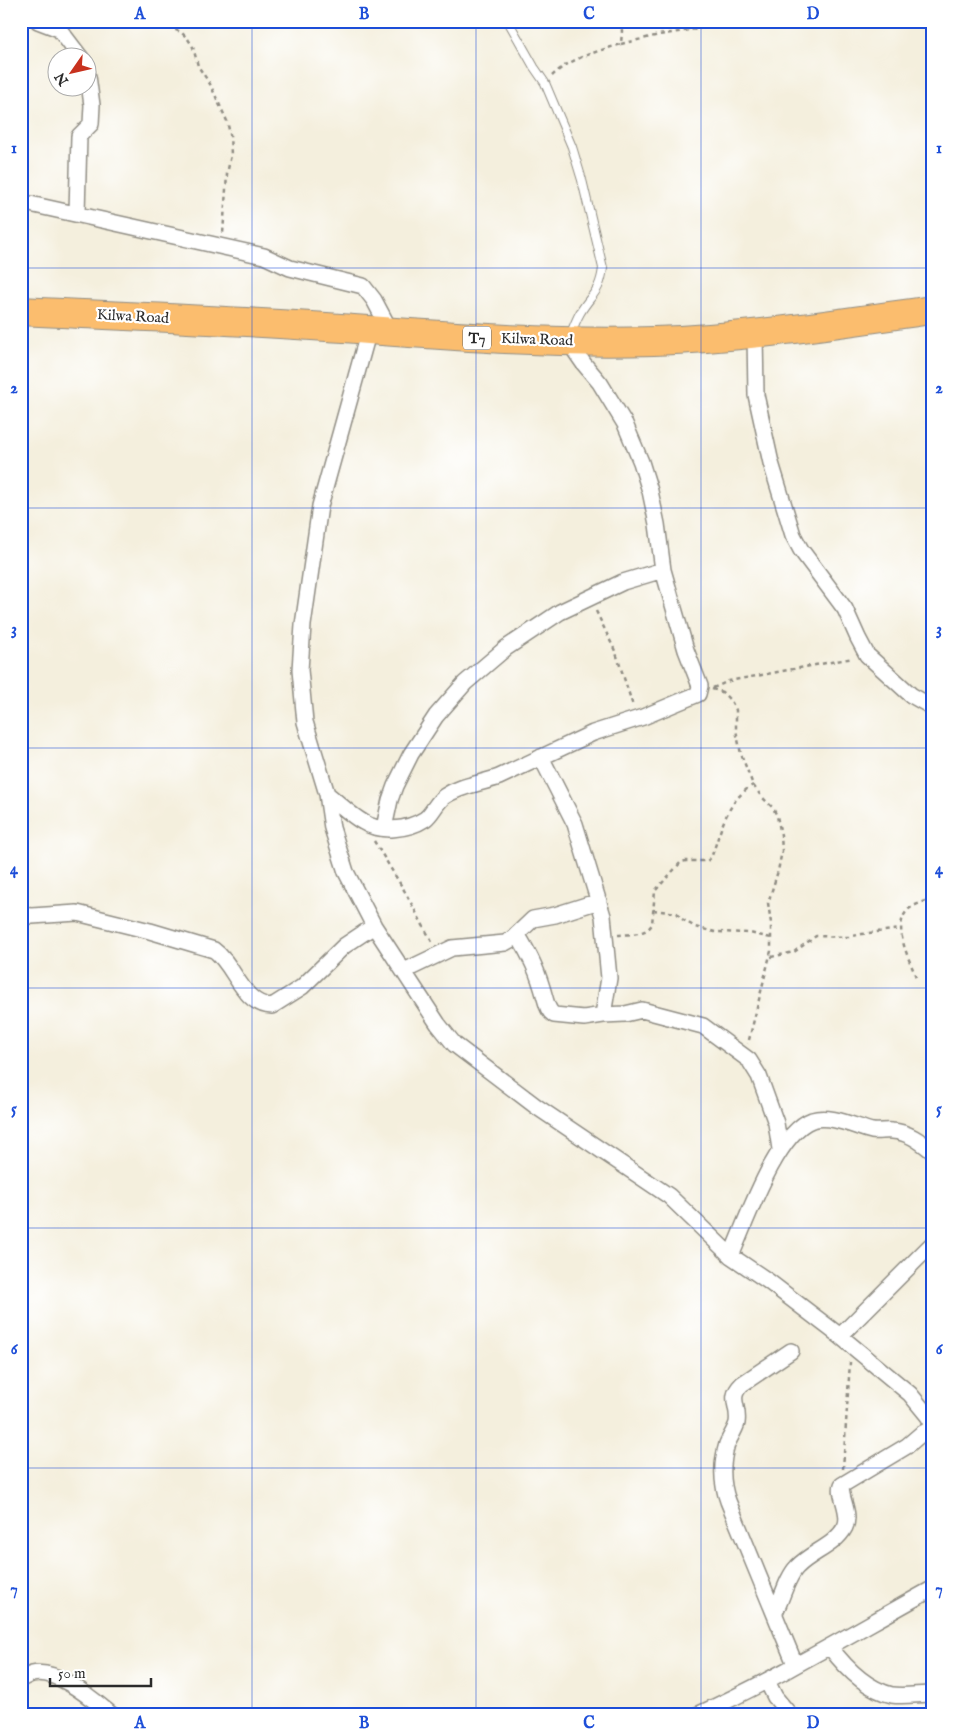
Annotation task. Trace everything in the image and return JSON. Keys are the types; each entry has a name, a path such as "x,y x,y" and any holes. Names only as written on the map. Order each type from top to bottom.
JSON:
{"highway":[{"name":"Kilwa Road","path":"21,311 472,338 654,341 755,334 932,310"}],"street":[{"path":"38,21 59,29 73,48"},
{"path":"77,213 79,136 91,124 91,98"},
{"path":"21,202 264,256 290,268 364,286 374,300 380,331 320,506 302,625 300,670 305,722 327,794 332,828 346,872 374,926 438,1024 454,1044 537,1107 669,1196 732,1256 768,1280 910,1394 932,1423"},
{"path":"755,334 756,394 772,463 793,535 801,550 845,609 867,655 911,695 932,708"},
{"path":"327,794 363,823 392,830 414,825 429,816 443,797 451,792 469,785 498,778 593,733 637,719 705,692 700,686 686,650 663,570 657,524 641,462 625,424 605,392 568,341"},
{"path":"384,828 395,786 412,754 436,716 465,683 514,643 560,612 623,582 663,570"},
{"path":"541,757 575,824 603,916 609,978 603,1015"},
{"path":"404,971 452,948 504,943 533,919 555,915 599,901"},
{"path":"21,915 77,913 150,931 214,950 222,956 244,990 257,1001 267,1006 276,1004 302,987 344,946 374,926"},
{"path":"517,934 540,977 550,1013 584,1018 625,1014 642,1010 670,1016 703,1026 745,1057 759,1076 776,1123 780,1148"},
{"path":"732,1256 754,1202 780,1148 800,1128 813,1120 825,1119 875,1131 892,1131 908,1134 932,1151"},
{"path":"845,1341 932,1244"},
{"path":"791,1351 736,1390 734,1394 737,1408 737,1424 727,1445 722,1485 795,1664"},
{"path":"775,1612 796,1567 829,1543 844,1527 847,1514 840,1490 842,1485 907,1446 921,1434 932,1428"},
{"path":"697,1715 767,1681 932,1589"},
{"path":"830,1647 857,1677 876,1689 893,1695 932,1694"},
{"path":"21,1679 33,1673 55,1676 80,1689 112,1715"},
{"path":"767,1681 775,1697 790,1715"}],"lane":[{"path":"508,21 545,83 572,148 580,172 603,268 601,282 580,313 568,341"}],"path":[{"path":"153,21 181,32 188,39 193,47 198,66 210,84 227,122 230,134 231,155 227,174 222,246"},
{"path":"620,44 621,21"},
{"path":"688,21 688,30"},
{"path":"545,83 561,67 583,56 620,44 698,29 722,21"},
{"path":"590,598 616,653 637,719"},
{"path":"705,692 729,680 867,655"},
{"path":"705,692 722,692 731,700 736,710 736,730 741,754 753,784 761,796 773,808 777,816 781,835 782,851 768,903 771,923 770,957 745,1057"},
{"path":"606,937 644,932 650,928 655,891 681,862 707,861 711,858 727,814 744,790 753,784"},
{"path":"363,823 404,890 439,955"},
{"path":"916,977 900,929 901,919 912,907 932,899"},
{"path":"652,910 677,913 682,919 695,927 715,932 750,933 771,938"},
{"path":"770,957 794,952 816,936 849,937 900,929"},
{"path":"842,1485 845,1341"}]}
